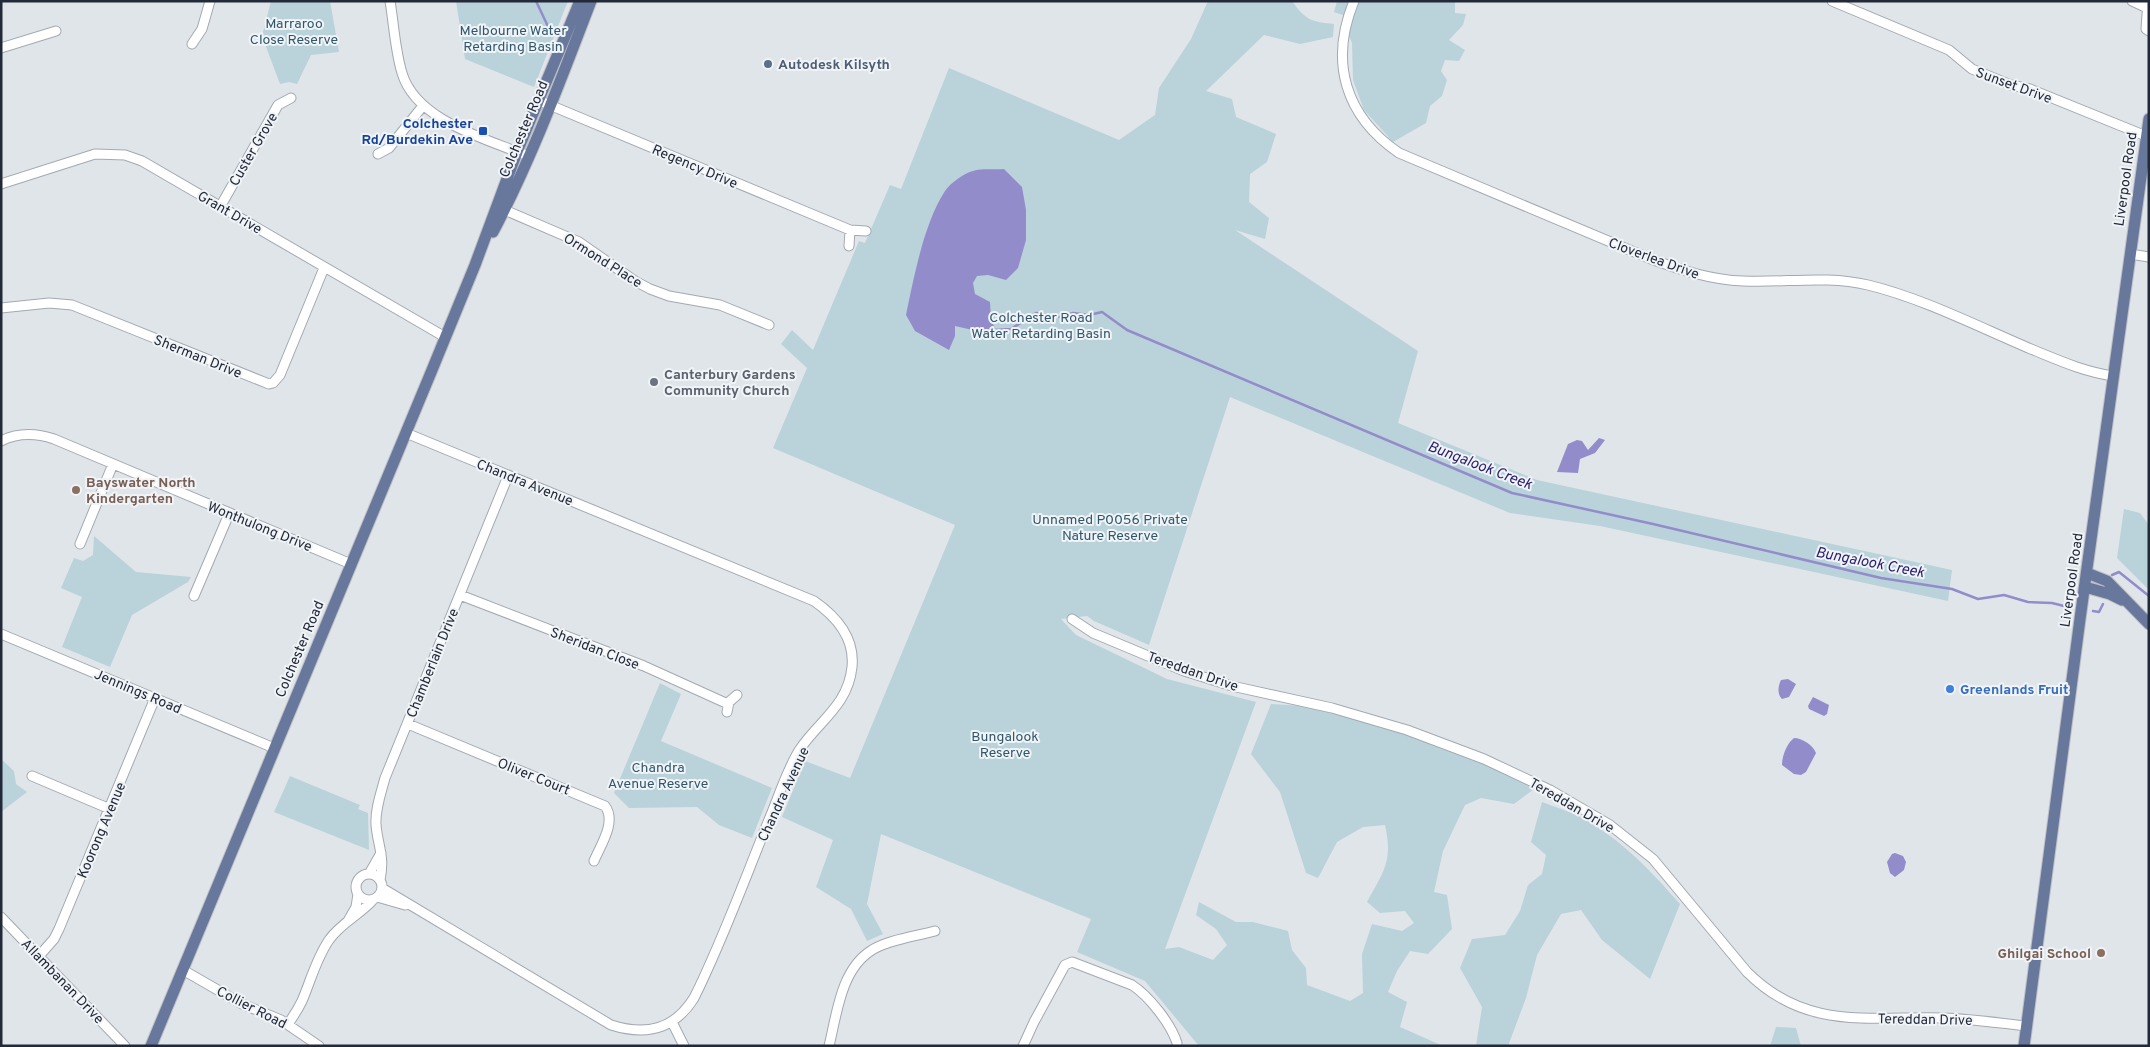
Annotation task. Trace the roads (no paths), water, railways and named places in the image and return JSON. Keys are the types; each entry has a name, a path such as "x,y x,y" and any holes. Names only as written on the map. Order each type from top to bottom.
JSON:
{"main road":[{"name":"Colchester Road","path":"545,104 580,1"},
{"name":"Colchester Road","path":"151,1046 475,265 591,1"},
{"name":"Liverpool Road","path":"2024,1046 2149,119"},
{"path":"2087,573 2108,581 2149,624"},
{"path":"2085,587 2110,594 2132,607"}],"street":[{"path":"192,44 202,29 210,1"},
{"path":"390,1 402,74 422,107 443,120 523,154"},
{"name":"Cloverlea Drive","path":"1354,1 1346,25 1342,54 1342,69 1349,96 1356,110 1376,135 1399,153 1687,272 1729,280 1827,279 1848,280 1869,285 1908,298 2069,365 2114,376"},
{"name":"Sunset Drive","path":"1832,1 1949,50 1972,70 2011,85 2030,89 2146,136"},
{"path":"2132,1 2147,4 2145,24 2149,32"},
{"path":"1,48 56,31"},
{"name":"Custer Grove","path":"220,207 278,105 291,98"},
{"name":"Regency Drive","path":"545,104 850,230 866,231"},
{"path":"378,154 389,148 422,107"},
{"name":"Grant Drive","path":"1,184 95,154 125,155 142,161 445,337"},
{"name":"Ormond Place","path":"500,208 579,242 635,282 650,289 669,296 720,305 769,326"},
{"path":"849,246 850,230"},
{"path":"2130,254 2149,257"},
{"name":"Sherman Drive","path":"1,308 49,303 72,306 257,380 273,383 280,375 324,268"},
{"name":"Chandra Avenue","path":"381,884 415,907 611,1026 638,1031 656,1028 672,1022 688,1009 699,988 799,750 837,707 844,695 851,669 852,656 843,630 832,614 814,601 406,433"},
{"name":"Wonthulong Drive","path":"1,441 17,435 42,435 351,564"},
{"path":"80,544 113,464"},
{"name":"Chamberlain Drive","path":"381,884 383,865 376,824 378,804 385,778 508,476"},
{"path":"194,596 230,514"},
{"name":"Sheridan Close","path":"460,596 644,666 728,708 737,695"},
{"name":"Tereddan Drive","path":"1072,619 1093,633 1184,671 1232,686 1332,708 1407,730 1484,759 1550,790 1610,825 1653,859 1747,972 1760,985 1790,1004 1837,1017 1944,1018 2027,1026"},
{"name":"Jennings Road","path":"1,634 274,748"},
{"name":"Koorong Avenue","path":"38,956 54,939 59,929 155,698"},
{"name":"Oliver Court","path":"408,724 602,804 607,810 610,821 594,861"},
{"path":"32,776 110,808"},
{"path":"346,923 356,907 358,881 368,874 381,853"},
{"path":"288,1024 302,1002 320,954 331,938 375,899 381,884 368,874"},
{"path":"358,894 364,899 375,899"},
{"name":"Chandra Avenue","path":"375,899 415,907"},
{"name":"Allambanan Drive","path":"1,917 125,1046"},
{"path":"829,1046 837,1010 854,966 872,949 935,931"},
{"path":"1023,1046 1065,965 1072,962 1140,990 1168,1023 1177,1043"},
{"name":"Collier Road","path":"183,970 242,1004 288,1024 320,1046"},
{"path":"672,1022 684,1046"}],"waterway":[{"name":"Bungalook Creek","path":"536,1 552,35"},
{"name":"Bungalook Creek","path":"996,330 1011,329 1036,313 1060,317 1073,313 1089,315 1102,312 1127,330 1512,493 1881,578 1952,589 1978,599 2004,595 2028,602 2052,603 2068,607"},
{"name":"Bungalook Creek","path":"2112,575 2119,572 2149,596"},
{"name":"Bungalook Creek","path":"2093,611 2099,612 2103,604"}],"place":[{"name":"Autodesk Kilsyth","path":"768,64"},
{"name":"Colchester Rd/Burdekin Ave","path":"483,131"},
{"name":"Canterbury Gardens Community Church","path":"654,382"},
{"name":"Bayswater North Kindergarten","path":"76,490"},
{"name":"Greenlands Fruit","path":"1950,689"},
{"name":"Ghilgai School","path":"2101,953"}],"park label":[{"name":"Marraroo Close Reserve","path":"294,32"},
{"name":"Melbourne Water Retarding Basin","path":"513,38"},
{"name":"Colchester Road Water Retarding Basin","path":"1041,326"},
{"name":"Unnamed P0056 Private Nature Reserve","path":"1110,528"},
{"name":"Bungalook Reserve","path":"1005,744"},
{"name":"Chandra Avenue Reserve","path":"658,776"}]}
